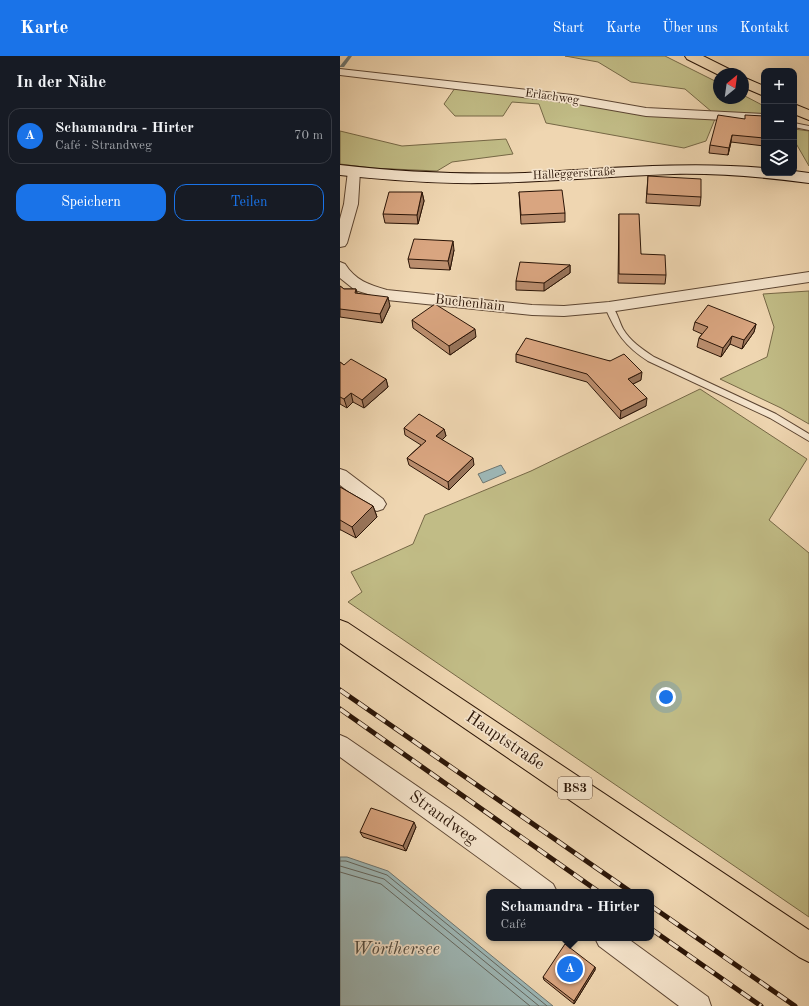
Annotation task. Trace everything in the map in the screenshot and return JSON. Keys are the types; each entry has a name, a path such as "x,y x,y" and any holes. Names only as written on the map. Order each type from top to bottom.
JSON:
{"main road":[{"path":"692,56 716,68"},
{"path":"749,85 761,91"},
{"path":"797,110 809,116"},
{"name":"Halleggerstraße","path":"347,171 406,176 507,178 654,170 700,170 809,178"},
{"name":"Hauptstraße","path":"340,630 809,947"}],"street":[{"name":"Erlachweg","path":"340,72 368,74 572,99 646,112 761,118"},
{"path":"340,243 351,204 347,171"},
{"name":"Buchenhain","path":"340,267 346,277 355,284 367,290 387,295 532,310 564,311 609,308 809,277"},
{"path":"340,476 378,504"},
{"name":"Strandweg","path":"340,745 454,824 541,889"},
{"path":"612,941 699,1006"}],"lane":[{"path":"797,126 809,128"},
{"path":"609,308 617,328 627,342 637,350 651,359 773,416 809,438"}],"shaded area":[{"path":"565,56 665,56 713,80 713,104 749,104 749,98 761,104 761,114 712,112 685,89 631,82 598,62"},
{"path":"455,88 715,119 706,141 684,148 546,123 539,104 512,102 503,116 455,116 444,104"},
{"path":"797,129 809,131 809,166 797,145"},
{"path":"340,131 402,146 506,139 513,154 452,162 437,171 371,168 340,164"},
{"path":"809,291 809,424 781,408 720,379 767,357 774,327 763,294"},
{"path":"700,389 807,459 769,520 809,553 809,917 348,602 362,592 351,572 413,544 425,515 531,471"}],"water":[{"path":"501,465 506,473 483,483 478,474"},
{"name":"Wörthersee","path":"340,857 347,857 388,871 553,1006 340,1006"}],"building":[{"path":"718,115 745,119 745,115 761,116 761,138 732,135 729,148 710,145"},
{"path":"648,176 701,179 701,197 647,194"},
{"path":"562,190 565,213 521,215 519,192"},
{"path":"389,192 422,192 417,215 383,214"},
{"path":"619,214 639,214 641,254 665,255 666,275 619,274"},
{"path":"414,239 453,241 448,261 408,259"},
{"path":"520,262 570,265 544,283 516,281"},
{"path":"340,286 344,289 356,289 355,293 388,297 380,314 340,309"},
{"path":"435,304 475,329 449,346 412,320"},
{"path":"708,305 756,324 744,340 732,336 723,348 699,338 708,327 695,322"},
{"path":"526,338 610,361 624,354 642,372 628,379 647,398 621,411 587,374 516,354"},
{"path":"351,359 386,379 362,400 351,393 344,399 340,397 340,362 344,365"},
{"path":"419,414 444,429 436,436 473,458 448,482 407,458 426,441 404,428"},
{"path":"340,487 373,506 352,527 340,520"},
{"path":"371,808 414,822 403,846 360,832"},
{"path":"565,944 595,967 574,1001 543,977"}],"waterway":[{"path":"342,66 350,56"}],"railway":[{"path":"340,690 627,889"},
{"path":"340,709 595,889"},
{"path":"654,908 795,1006"},
{"path":"654,931 761,1006"}],"place":[{"name":"Schamandra - Hirter","path":"570,969"}]}
